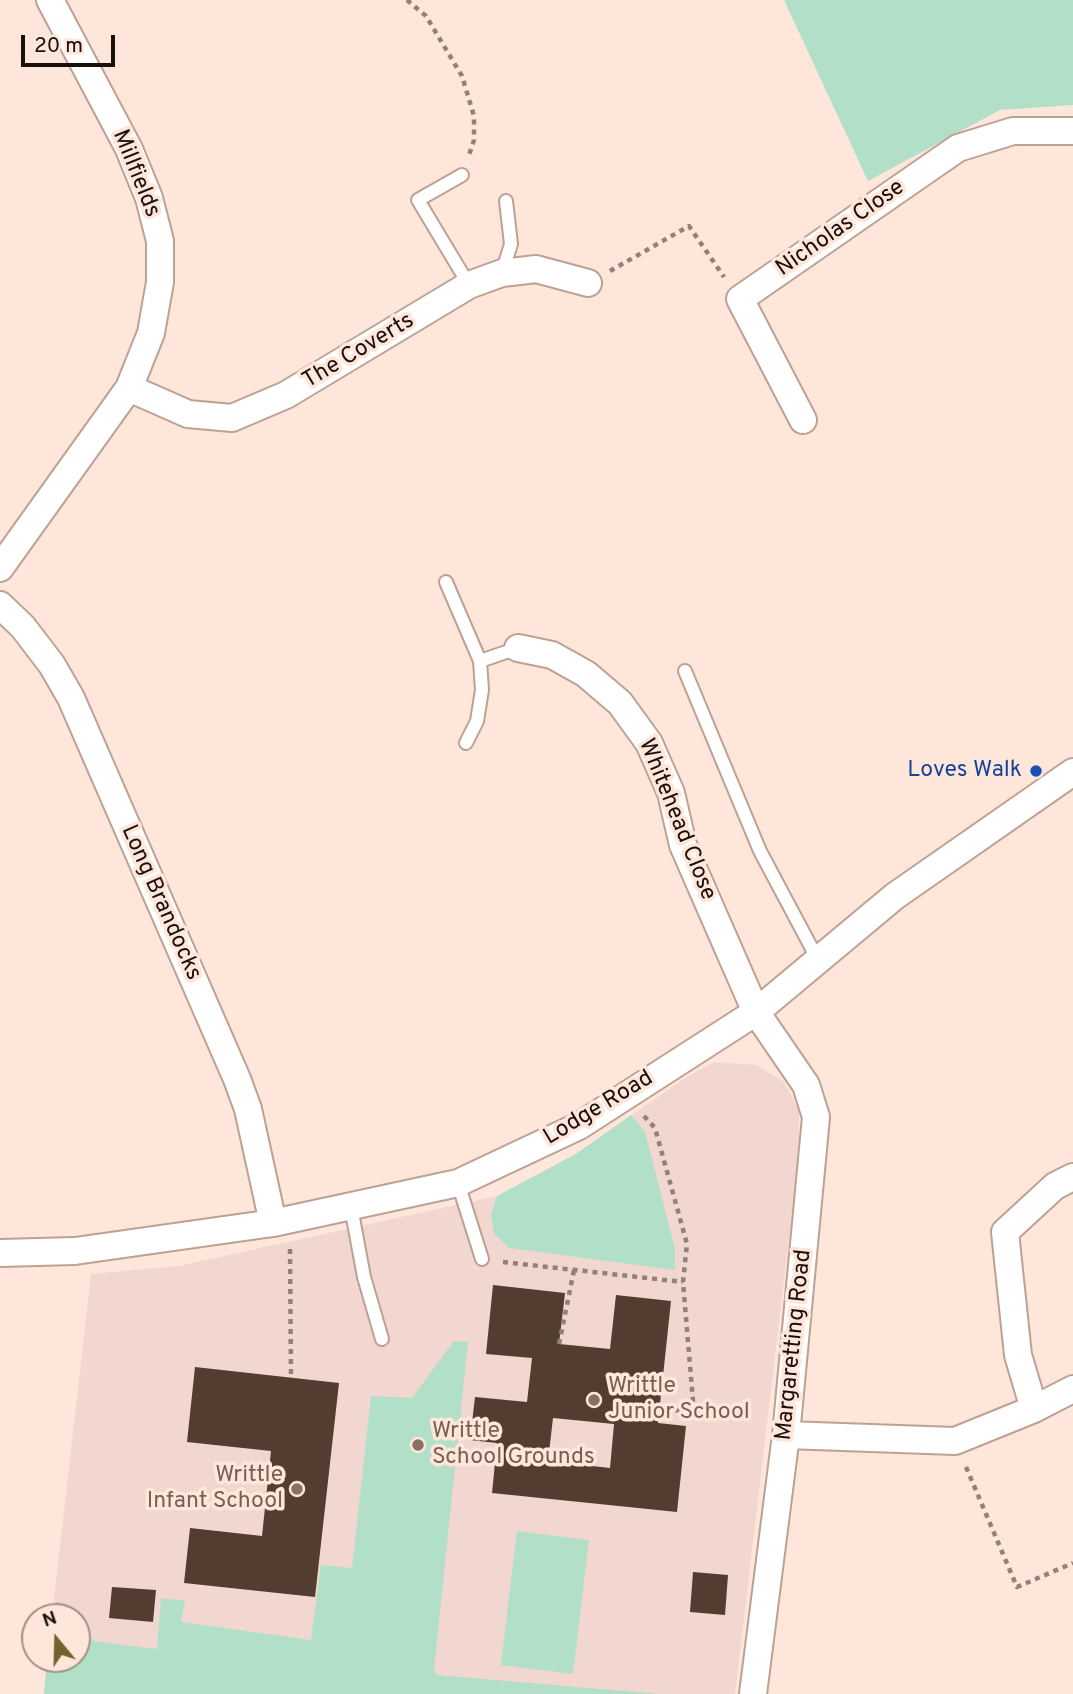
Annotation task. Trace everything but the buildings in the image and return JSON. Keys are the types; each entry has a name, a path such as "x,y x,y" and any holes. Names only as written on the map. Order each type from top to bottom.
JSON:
{"street":[{"name":"Millfields","path":"0,568 129,388 151,332 160,282 160,241 149,198 128,149 50,0"},
{"name":"Nicholas Close","path":"740,299 958,148 1013,131 1073,131"},
{"name":"The Coverts","path":"129,388 188,414 232,418 286,395 469,285 502,272 536,269 588,283"},
{"path":"740,299 803,420"},
{"name":"Long Brandocks","path":"0,606 30,637 71,698 241,1089 280,1222"},
{"name":"Whitehead Close","path":"518,648 552,655 586,674 620,704 649,743 670,793 683,845 756,1012"},
{"name":"Lodge Road","path":"0,1253 75,1251 280,1222 458,1183 579,1126 756,1012 895,896 1073,772"},
{"name":"Margaretting Road","path":"753,1694 786,1435 816,1117 806,1084 756,1012"},
{"path":"1034,1409 1018,1355 1005,1232 1055,1186 1073,1177"},
{"path":"786,1435 955,1441 1034,1409 1073,1389"}],"lane":[{"path":"462,175 418,200 469,285"},
{"path":"502,272 511,244 506,201"},
{"path":"446,582 480,660 482,690 477,721 466,743"},
{"path":"480,660 518,648"},
{"path":"685,671 761,850 818,960"},
{"path":"458,1183 482,1259"},
{"path":"352,1207 363,1277 382,1339"}],"path":[{"path":"407,0 426,16 463,76 474,116 474,140 462,175"},
{"path":"588,283 689,226 740,299"},
{"path":"624,1095 655,1128 687,1244 683,1282 694,1413 660,1408"},
{"path":"280,1222 291,1377"},
{"path":"482,1259 683,1282"},
{"path":"559,1344 574,1270"},
{"path":"955,1441 1017,1587 1073,1563"}],"shaded area":[{"name":"Writtle School Grounds","path":"714,1062 756,1065 784,1082 799,1110 799,1152 735,1694 44,1694 46,1673 91,1673 91,1603 54,1603 91,1274 179,1266 497,1196 576,1154 685,1078"}],"green space":[{"path":"784,0 1073,0 1073,105 1000,110 868,181"},
{"path":"631,1115 645,1132 675,1249 675,1270 509,1248 494,1234 491,1215 497,1196 576,1154"},
{"path":"454,1341 468,1342 434,1669 437,1675 660,1694 44,1694 46,1673 91,1673 91,1641 157,1649 161,1598 185,1601 181,1622 311,1640 321,1565 352,1568 371,1396 412,1398"},
{"path":"517,1531 589,1540 573,1674 501,1665"}],"place":[{"name":"Loves Walk","path":"1036,771"},
{"name":"Writtle Junior School","path":"594,1400"},
{"name":"Writtle School Grounds","path":"418,1445"},
{"name":"Writtle Infant School","path":"297,1489"}]}
